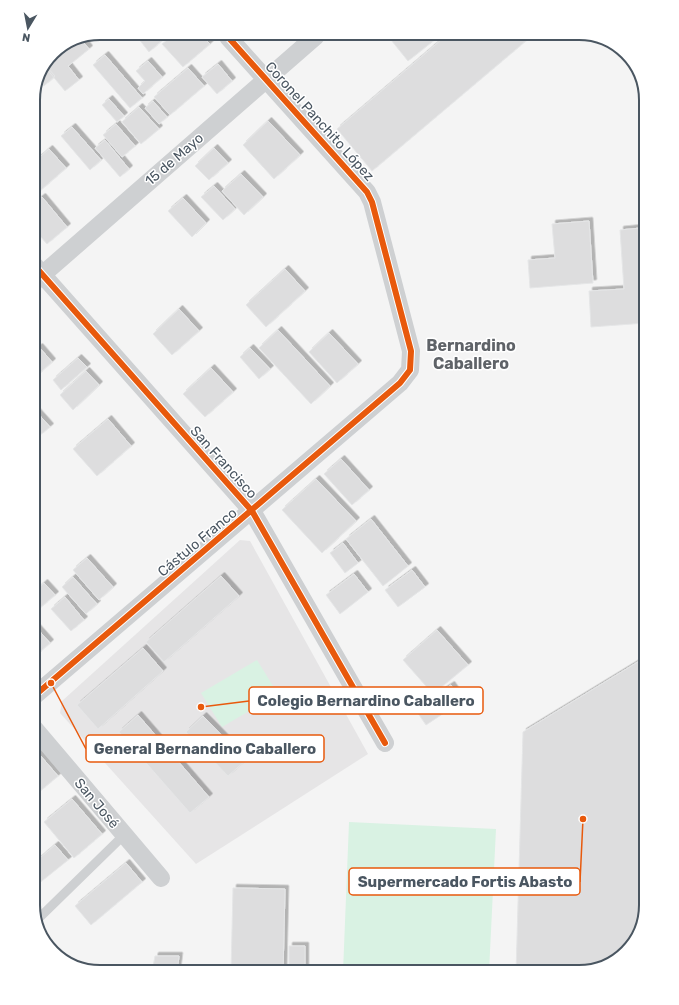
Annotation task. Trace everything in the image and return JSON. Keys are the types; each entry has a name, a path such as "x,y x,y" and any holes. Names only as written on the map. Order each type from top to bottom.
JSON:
{"street":[{"name":"Coronel Panchito López","path":"231,40 265,80 367,192 372,202 411,351 410,370"},
{"name":"15 de Mayo","path":"40,271 311,40"},
{"name":"San Francisco","path":"40,278 252,511 384,743"},
{"name":"Cástulo Franco","path":"40,691 400,383 410,370"},
{"name":"San José","path":"40,735 161,878"}],"lane":[{"path":"41,916 124,835"}],"shaded area":[{"path":"240,540 250,541 368,754 196,864 60,713 62,701"}],"green space":[{"path":"257,660 278,694 222,727 201,693"},
{"path":"349,822 496,829 489,965 343,965"}],"building":[{"path":"140,40 163,40 149,52"},
{"path":"167,40 206,40 210,44 183,67 162,44"},
{"path":"391,40 434,40 408,61"},
{"path":"441,40 527,40 372,171 337,129"},
{"path":"84,42 89,49 68,66 79,80 65,91 48,70 54,60 70,48 81,43"},
{"path":"105,55 142,98 130,108 93,65"},
{"path":"148,61 162,77 143,94 138,88 145,81 136,71"},
{"path":"218,64 232,81 217,94 202,77"},
{"path":"188,68 204,86 170,115 154,97"},
{"path":"49,69 55,76 44,86 42,84"},
{"path":"109,99 124,116 117,122 102,105"},
{"path":"153,101 167,117 159,124 145,108"},
{"path":"139,107 159,129 141,144 122,122"},
{"path":"268,121 300,155 274,179 243,145"},
{"path":"116,124 135,146 122,157 103,135"},
{"path":"72,127 101,160 90,170 61,136"},
{"path":"105,140 129,169 120,177 95,148"},
{"path":"214,148 228,163 209,180 195,166"},
{"path":"49,149 66,168 40,191 40,157"},
{"path":"241,174 263,197 244,215 222,191"},
{"path":"214,186 235,209 223,220 201,197"},
{"path":"42,197 67,227 47,244 40,236 40,199"},
{"path":"183,198 206,223 192,237 168,211"},
{"path":"589,221 593,283 530,288 528,260 555,258 552,224"},
{"path":"639,228 639,324 591,327 589,291 624,289 620,230"},
{"path":"285,269 305,291 266,327 246,305"},
{"path":"179,309 199,331 172,355 153,334"},
{"path":"278,330 330,386 311,404 259,348"},
{"path":"329,333 358,364 337,383 309,352"},
{"path":"40,348 52,362 40,373"},
{"path":"250,348 270,369 259,379 240,357"},
{"path":"78,358 87,367 61,390 53,380"},
{"path":"211,368 233,392 205,417 183,394"},
{"path":"86,371 99,385 73,410 60,395"},
{"path":"40,416 50,427 40,435"},
{"path":"108,419 131,446 97,476 73,449"},
{"path":"341,459 369,490 352,505 324,474"},
{"path":"316,479 356,521 322,553 282,510"},
{"path":"371,519 408,566 383,586 346,539"},
{"path":"343,543 358,563 345,573 330,553"},
{"path":"87,558 113,587 99,600 73,570"},
{"path":"412,570 425,587 398,607 385,590"},
{"path":"354,574 368,592 340,614 326,595"},
{"path":"221,576 239,596 164,662 146,642"},
{"path":"73,577 97,604 86,614 62,587"},
{"path":"44,583 55,595 40,608 40,587"},
{"path":"65,597 84,620 71,631 51,609"},
{"path":"437,630 468,665 433,694 403,660"},
{"path":"40,632 50,643 40,652"},
{"path":"143,648 163,671 98,729 77,705"},
{"path":"639,661 639,905 637,921 627,942 616,953 595,963 579,965 516,965 523,732"},
{"path":"451,685 462,701 426,725 415,709"},
{"path":"138,715 209,797 190,813 119,732"},
{"path":"203,716 246,760 228,776 186,732"},
{"path":"40,755 58,776 40,791"},
{"path":"72,799 102,834 74,858 44,822"},
{"path":"55,845 68,860 40,882 40,858"},
{"path":"126,863 142,882 91,925 75,906"},
{"path":"233,888 285,889 283,965 231,965"},
{"path":"289,946 305,946 305,965 289,965"},
{"path":"155,956 179,956 178,965 153,965"}],"cycle path":[{"path":"40,691 400,383 410,370 411,351 372,202 367,192 231,40"},
{"path":"40,272 252,511 385,743"}],"place":[{"name":"General Bernandino Caballero","path":"51,683"},
{"name":"Colegio Bernardino Caballero","path":"201,707"},
{"name":"Supermercado Fortis Abasto","path":"583,819"}],"district":[{"name":"Bernardino Caballero","path":"471,354"}]}
